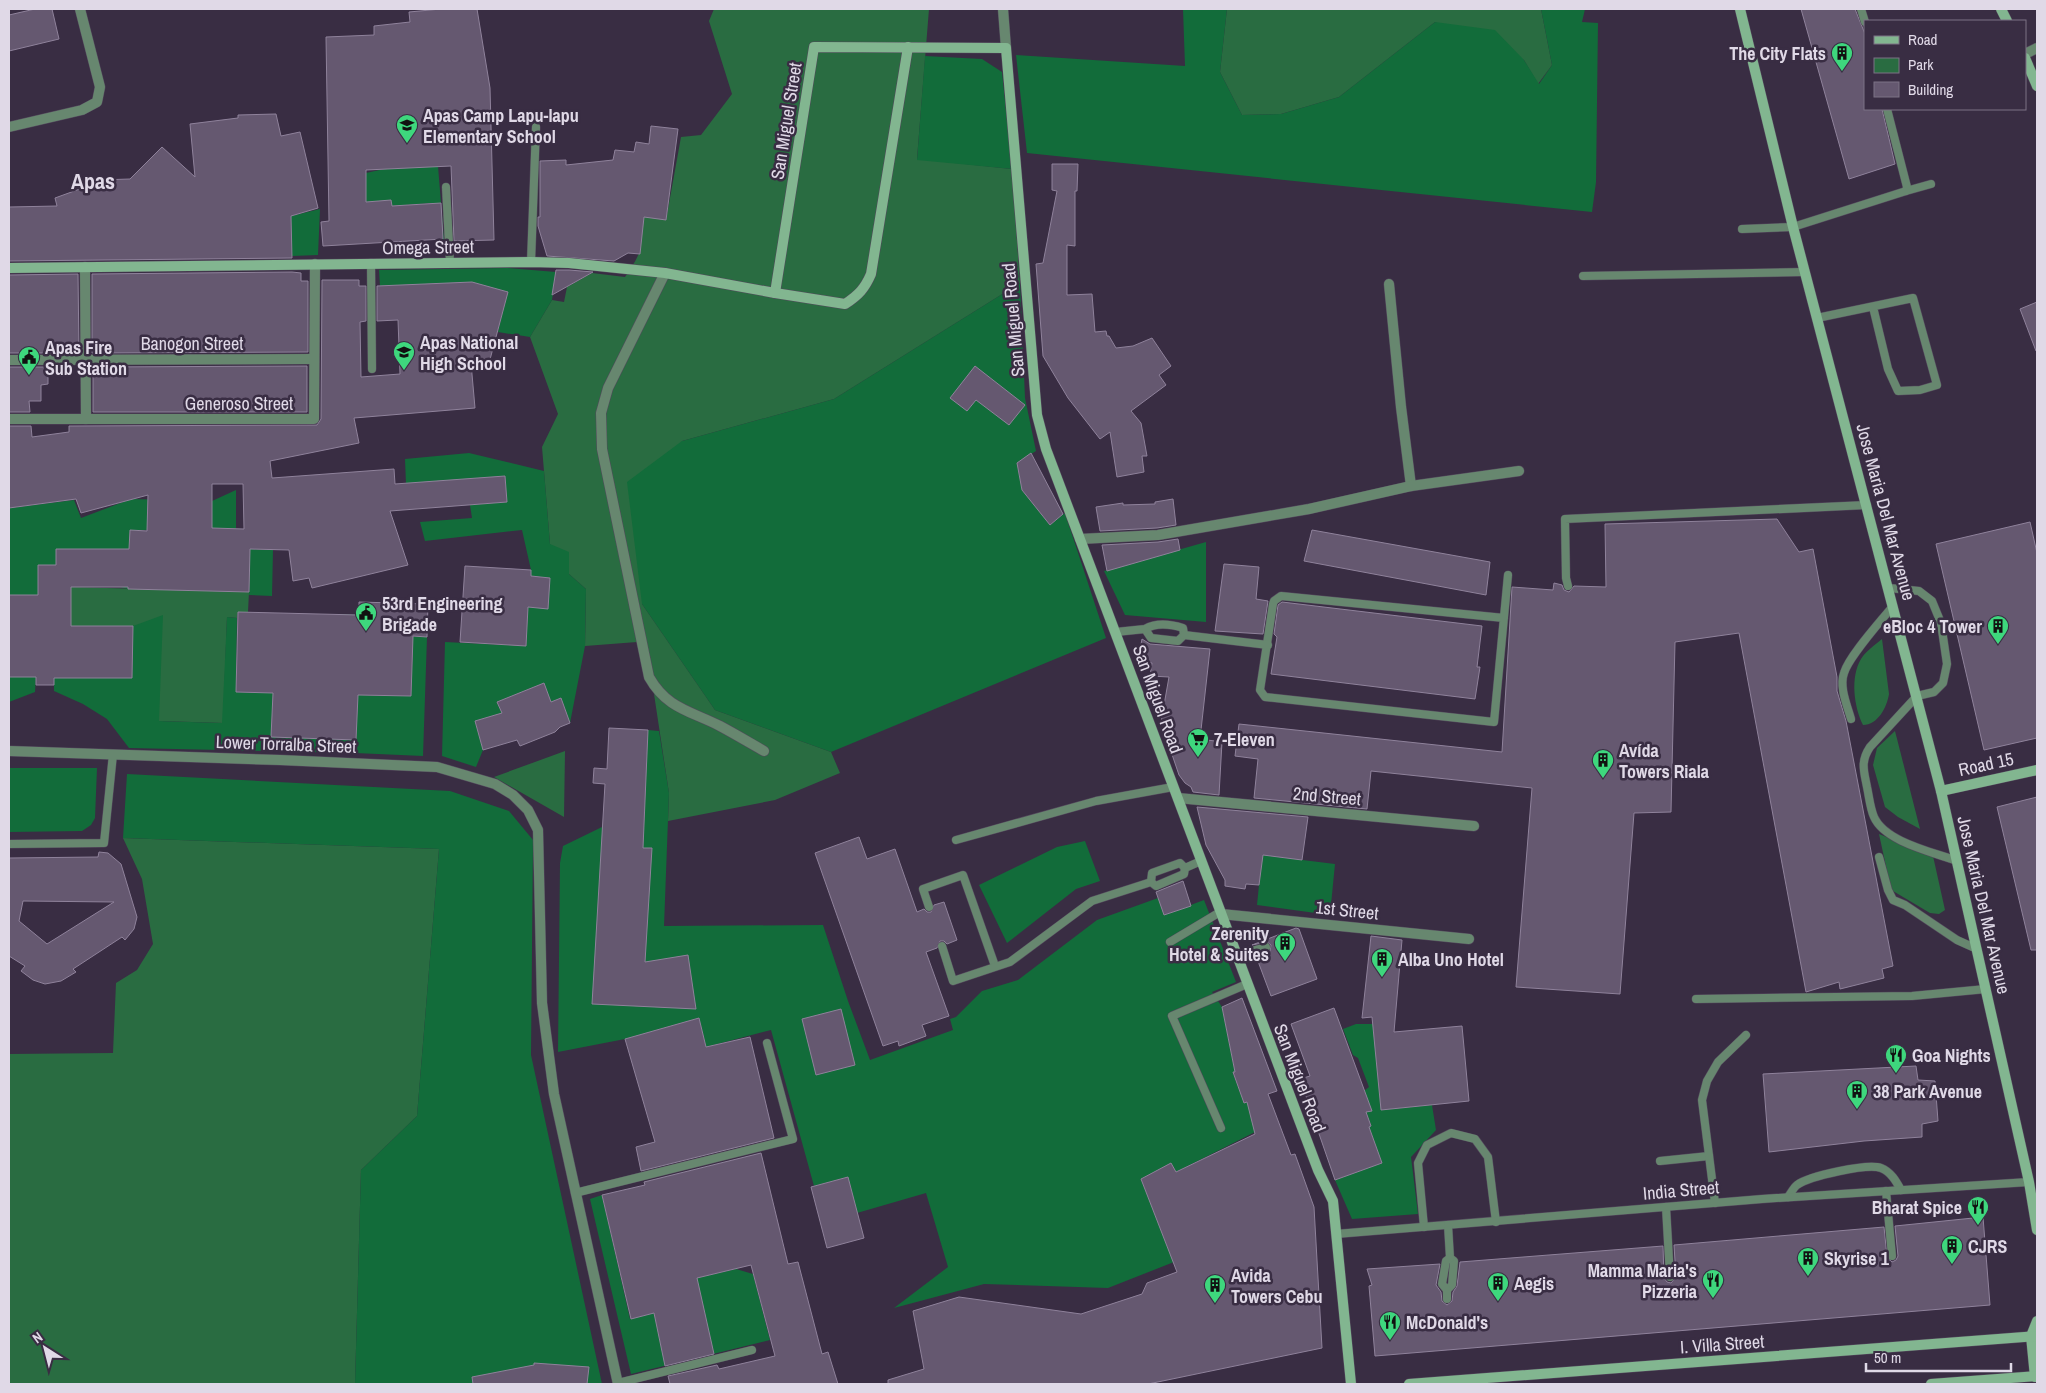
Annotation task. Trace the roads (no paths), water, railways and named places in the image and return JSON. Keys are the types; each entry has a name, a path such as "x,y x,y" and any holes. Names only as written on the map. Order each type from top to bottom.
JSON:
{"street":[{"path":"9,127 82,110 96,102 100,87 80,9"},
{"name":"San Miguel Road","path":"1003,9 1037,415 1046,449 1201,861 1318,1170 1333,1201 1351,1384"},
{"name":"Jose Maria Del Mar Avenue","path":"1740,9 1793,227 1868,505 1941,791 2029,1182 2037,1230"},
{"name":"San Miguel Street","path":"775,293 814,47 1006,48"},
{"name":"Omega Street","path":"9,268 371,263 569,263 665,272 845,304 858,296 871,274 908,47"},
{"path":"2026,60 2037,86"},
{"name":"Generoso Street","path":"9,419 314,419 315,264"},
{"path":"85,267 86,419"},
{"path":"665,272 608,388 601,413 602,449 649,678 657,691 673,704 720,726 764,751"},
{"path":"1389,284 1400,407 1411,486"},
{"name":"Banogon Street","path":"9,360 314,359"},
{"path":"1080,538 1158,535 1309,509 1411,486 1518,471"},
{"name":"Lower Torralba Street","path":"9,751 437,767 495,784 513,795 528,810 538,830 542,1003 554,1094 575,1193"},
{"name":"Road 15","path":"1941,791 2037,770"},
{"name":"2nd Street","path":"1178,798 1474,826"},
{"name":"1st Street","path":"1221,913 1469,939"},
{"path":"575,1193 618,1384"},
{"path":"1931,1384 2036,1379 2034,1336 2037,1320"},
{"name":"I. Villa Street","path":"1409,1384 1519,1381 2034,1336"}],"lane":[{"path":"1887,110 1908,187 1906,191"},
{"path":"531,262 536,126"},
{"path":"1742,230 1793,227 1931,184"},
{"path":"446,187 450,263"},
{"path":"371,263 372,369"},
{"path":"1583,276 1805,272"},
{"path":"1818,318 1913,298 1937,385 1920,390 1898,392 1888,369 1873,307"},
{"path":"1568,586 1566,578 1566,519 1868,505"},
{"path":"1504,618 1281,596 1274,601 1260,690 1265,697 1494,722 1504,618 1508,575"},
{"path":"1889,588 1919,591 1932,601 1941,623 1947,664 1944,683 1934,692 1917,696 1864,756 1863,768 1874,817 1880,827 1892,837 1957,861"},
{"path":"1851,719 1843,687 1844,673 1852,658 1893,606"},
{"path":"1116,632 1145,629 1154,624 1183,628 1184,636"},
{"path":"1145,629 1151,638 1178,641 1184,636 1268,645"},
{"path":"9,844 104,843 113,754"},
{"path":"956,840 1096,801 1174,787"},
{"path":"1878,857 1888,890 1894,900 1905,905 1957,940 1977,949"},
{"path":"1185,868 1201,861"},
{"path":"1151,882 1152,873 1180,863 1185,868"},
{"path":"1151,882 1156,886 1184,874 1185,868"},
{"path":"929,907 923,889 963,875 995,966"},
{"path":"942,946 953,981 1010,962 1092,902 1151,882"},
{"path":"1170,942 1221,913"},
{"path":"1237,955 1266,946"},
{"path":"1222,1128 1172,1016 1248,984"},
{"path":"1696,999 1912,996 1986,989"},
{"path":"1715,1203 1702,1100 1707,1081 1718,1062 1746,1035"},
{"path":"575,1193 792,1139 767,1043"},
{"path":"1424,1227 1418,1163 1426,1145 1451,1133 1475,1139 1488,1157 1496,1222"},
{"path":"1660,1161 1709,1156"},
{"path":"1788,1197 1796,1185 1813,1177 1839,1171 1880,1167 1894,1176 1901,1190"},
{"name":"India Street","path":"1336,1234 1788,1197 2029,1182"},
{"path":"1886,1191 1892,1256"},
{"path":"1666,1207 1670,1277"},
{"path":"1447,1290 1452,1285 1454,1273 1454,1261 1450,1258 1448,1225"},
{"path":"1447,1300 1447,1290 1442,1284 1446,1261 1450,1258"},
{"path":"618,1384 752,1350"}],"place":[{"name":"The City Flats","path":"1842,72"},
{"name":"Apas Camp Lapu-lapu Elementary School","path":"407,144"},
{"name":"Apas National High School","path":"404,371"},
{"name":"Apas Fire Sub Station","path":"29,376"},
{"name":"53rd Engineering Brigade","path":"366,632"},
{"name":"eBloc 4 Tower","path":"1998,645"},
{"name":"7-Eleven","path":"1198,758"},
{"name":"Avída Towers Riala","path":"1603,779"},
{"name":"Zerenity Hotel & Suites","path":"1285,962"},
{"name":"Alba Uno Hotel","path":"1382,978"},
{"name":"Goa Nights","path":"1896,1074"},
{"name":"38 Park Avenue","path":"1857,1110"},
{"name":"Bharat Spice","path":"1978,1226"},
{"name":"CJRS","path":"1952,1265"},
{"name":"Skyrise 1","path":"1808,1277"},
{"name":"Mamma Maria's Pizzeria","path":"1713,1299"},
{"name":"Aegis","path":"1498,1302"},
{"name":"Avida Towers Cebu","path":"1215,1304"},
{"name":"McDonald's","path":"1390,1341"}],"district":[{"name":"Apas","path":"93,181"}]}
